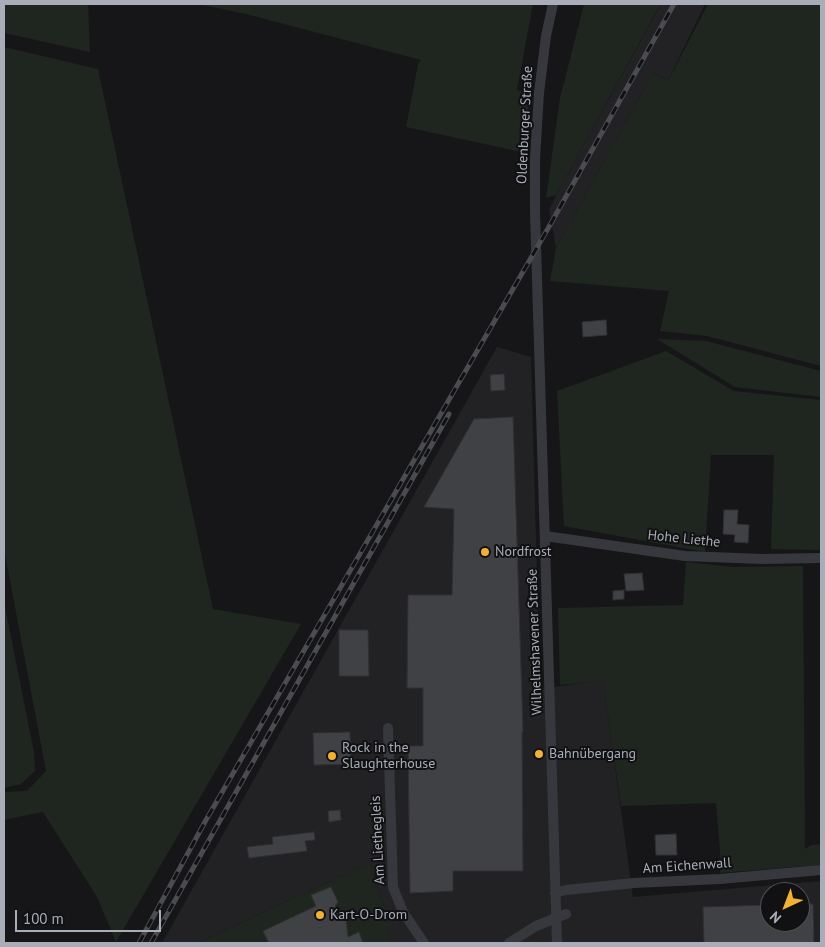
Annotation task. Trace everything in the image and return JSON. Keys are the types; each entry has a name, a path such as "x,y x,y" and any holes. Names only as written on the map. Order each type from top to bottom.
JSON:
{"street":[{"name":"Oldenburger Straße","path":"536,250 536,134 542,62 553,4"},
{"name":"Wilhelmshavener Straße","path":"536,250 557,943"},
{"name":"Hohe Liethe","path":"545,536 684,556 763,559 821,558"},
{"name":"Am Liethegleis","path":"388,728 393,887 403,912 424,943"},
{"name":"Am Eichenwall","path":"555,893 566,890 634,884 821,870"},
{"path":"509,943 536,926 566,914"}],"shaded area":[{"path":"4,4 88,4 90,52 4,33"},
{"path":"198,4 533,4 517,90 529,94 526,153 406,127 418,64 421,60 246,14"},
{"path":"584,4 660,5 556,195 546,198 560,98"},
{"path":"661,4 705,4 668,81 653,73 556,248 549,210"},
{"path":"708,4 821,4 821,366 707,336 660,331 669,291 550,281 556,248 653,73 668,81"},
{"path":"4,47 98,69 213,609 301,624 116,942 97,897 43,812 4,820 4,792 27,791 46,771 4,549"},
{"path":"657,339 706,341 821,371 821,397 735,387"},
{"path":"497,347 531,357 540,689 603,680 633,897 760,886 760,932 810,932 809,882 821,881 821,943 389,943 389,922 369,863 198,943 162,943"},
{"path":"666,351 734,391 821,400 821,550 771,549 774,455 711,455 705,552 564,526 557,391"},
{"path":"686,562 732,567 803,566 805,849 811,845 821,844 821,865 720,873 721,864 716,803 621,806 603,681 560,685 558,608 683,605"},
{"path":"4,601 34,752 35,771 21,784 4,788"},
{"path":"369,863 389,922 389,943 198,943"}],"building":[{"path":"606,320 607,335 583,337 582,322"},
{"path":"504,374 505,390 491,391 490,375"},
{"name":"Nordfrost","path":"513,417 523,732 523,871 453,871 453,891 410,893 408,746 423,746 423,688 407,688 408,595 452,595 454,509 424,507 474,419"},
{"path":"724,510 738,510 737,524 749,525 748,543 734,542 735,535 723,534"},
{"path":"642,573 644,590 626,591 624,574"},
{"path":"624,590 624,599 613,600 613,591"},
{"path":"339,630 368,630 369,676 339,676"},
{"name":"Rock in the Slaughterhouse","path":"350,732 351,764 314,765 313,733"},
{"path":"340,810 341,820 329,822 328,811"},
{"path":"314,832 315,840 305,841 307,851 249,858 247,847 273,844 272,837"},
{"path":"676,834 677,855 656,855 655,835"},
{"name":"Kart-O-Drom","path":"331,887 338,902 335,906 346,920 348,937 359,932 363,943 269,943 263,931 316,906 311,895"},
{"path":"810,904 813,904 814,943 704,943 703,907 760,905 760,932 810,932"}],"railway":[{"path":"139,943 206,820 550,225 674,4"},
{"path":"151,943 449,414"}],"place":[{"name":"Nordfrost","path":"485,552"},
{"name":"Bahnübergang","path":"539,754"},
{"name":"Rock in the Slaughterhouse","path":"332,756"},
{"name":"Kart-O-Drom","path":"320,915"}]}
